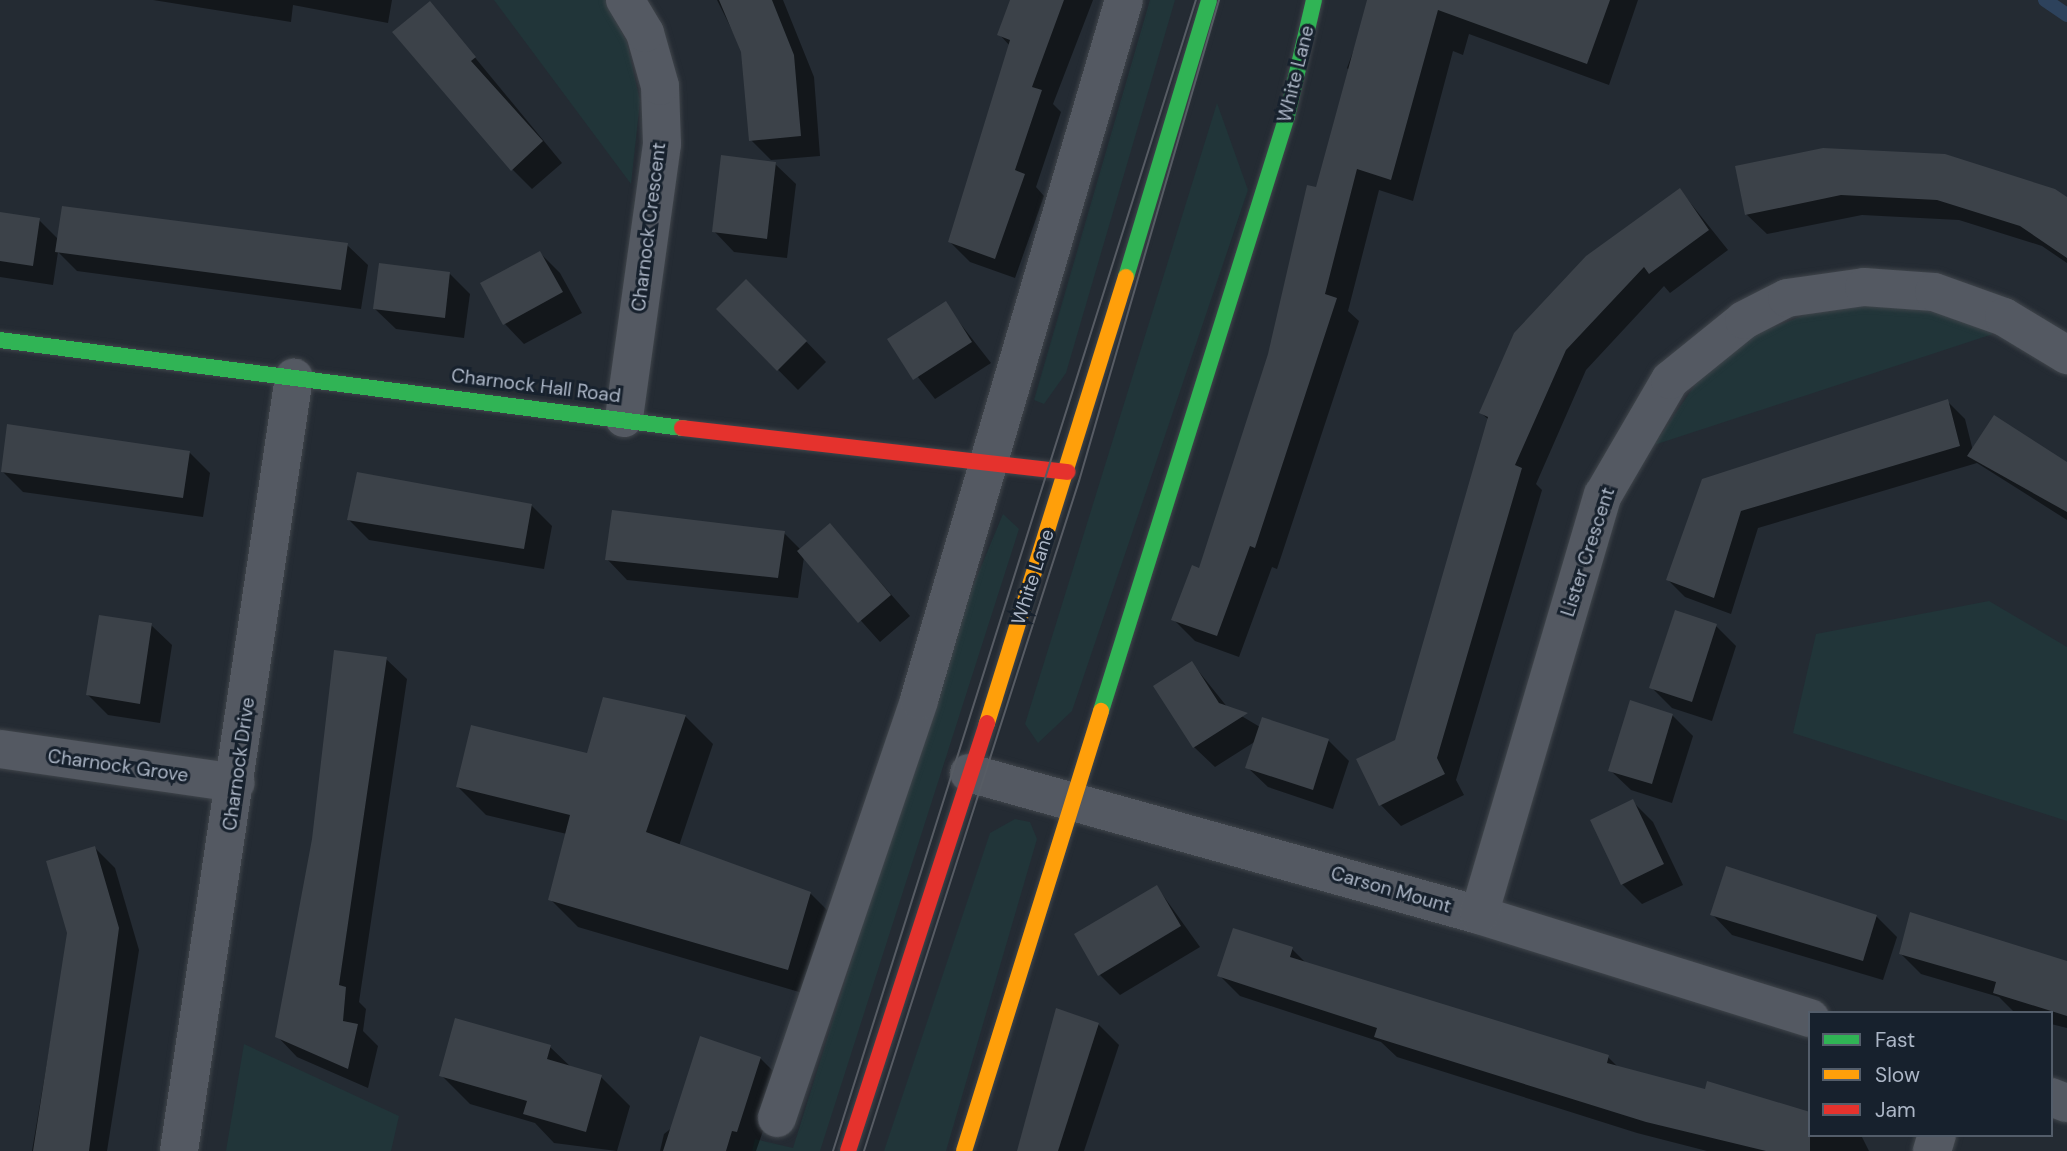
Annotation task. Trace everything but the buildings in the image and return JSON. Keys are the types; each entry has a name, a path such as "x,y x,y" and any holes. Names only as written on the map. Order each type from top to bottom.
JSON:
{"street":[{"name":"Charnock Crescent","path":"624,418 662,144 660,86 645,33 625,0"},
{"path":"778,1118 919,699 1124,0"},
{"name":"White Lane","path":"848,1151 1068,472 1209,0"},
{"name":"White Lane","path":"964,1151 1069,799 1287,116 1314,0"},
{"name":"Lister Crescent","path":"1479,915 1603,495 1670,380 1744,320 1787,298 1864,287 1934,292 2004,317 2067,355"},
{"name":"Charnock Hall Road","path":"0,340 624,418 988,467 1068,472"},
{"name":"Charnock Drive","path":"180,1151 294,377"},
{"name":"Charnock Grove","path":"0,748 236,783"},
{"name":"Carson Mount","path":"969,773 1479,915 1808,1017"}],"green space":[{"path":"494,0 606,0 627,43 640,101 631,184"},
{"path":"1150,0 1175,0 1066,373 1044,404 1034,400"},
{"path":"1217,103 1248,190 1072,711 1038,743 1025,724"},
{"path":"1888,301 1968,318 1993,334 1654,445 1699,379 1756,334 1815,311"},
{"path":"1003,514 1019,529 820,1151 752,1151 755,1139 793,1148 956,627"},
{"path":"1989,601 2067,647 2067,821 1793,733 1816,634"},
{"path":"1015,819 1030,822 1037,839 946,1151 884,1151 990,833"},
{"path":"244,1044 399,1116 391,1151 226,1151"}],"waterway":[{"path":"2045,0 2067,15"}],"tram line":[{"path":"833,1151 1196,0"},
{"path":"864,1151 1079,481 1219,0"}],"traffic: fast":[{"path":"1126,277 1209,0"},
{"path":"1101,711 1287,116 1314,0"},
{"path":"0,340 682,428"}],"traffic: slow":[{"path":"987,723 1126,277"},
{"path":"964,1151 1101,711"}],"traffic: jam":[{"path":"682,428 1068,472"},
{"path":"848,1151 987,723"}]}
